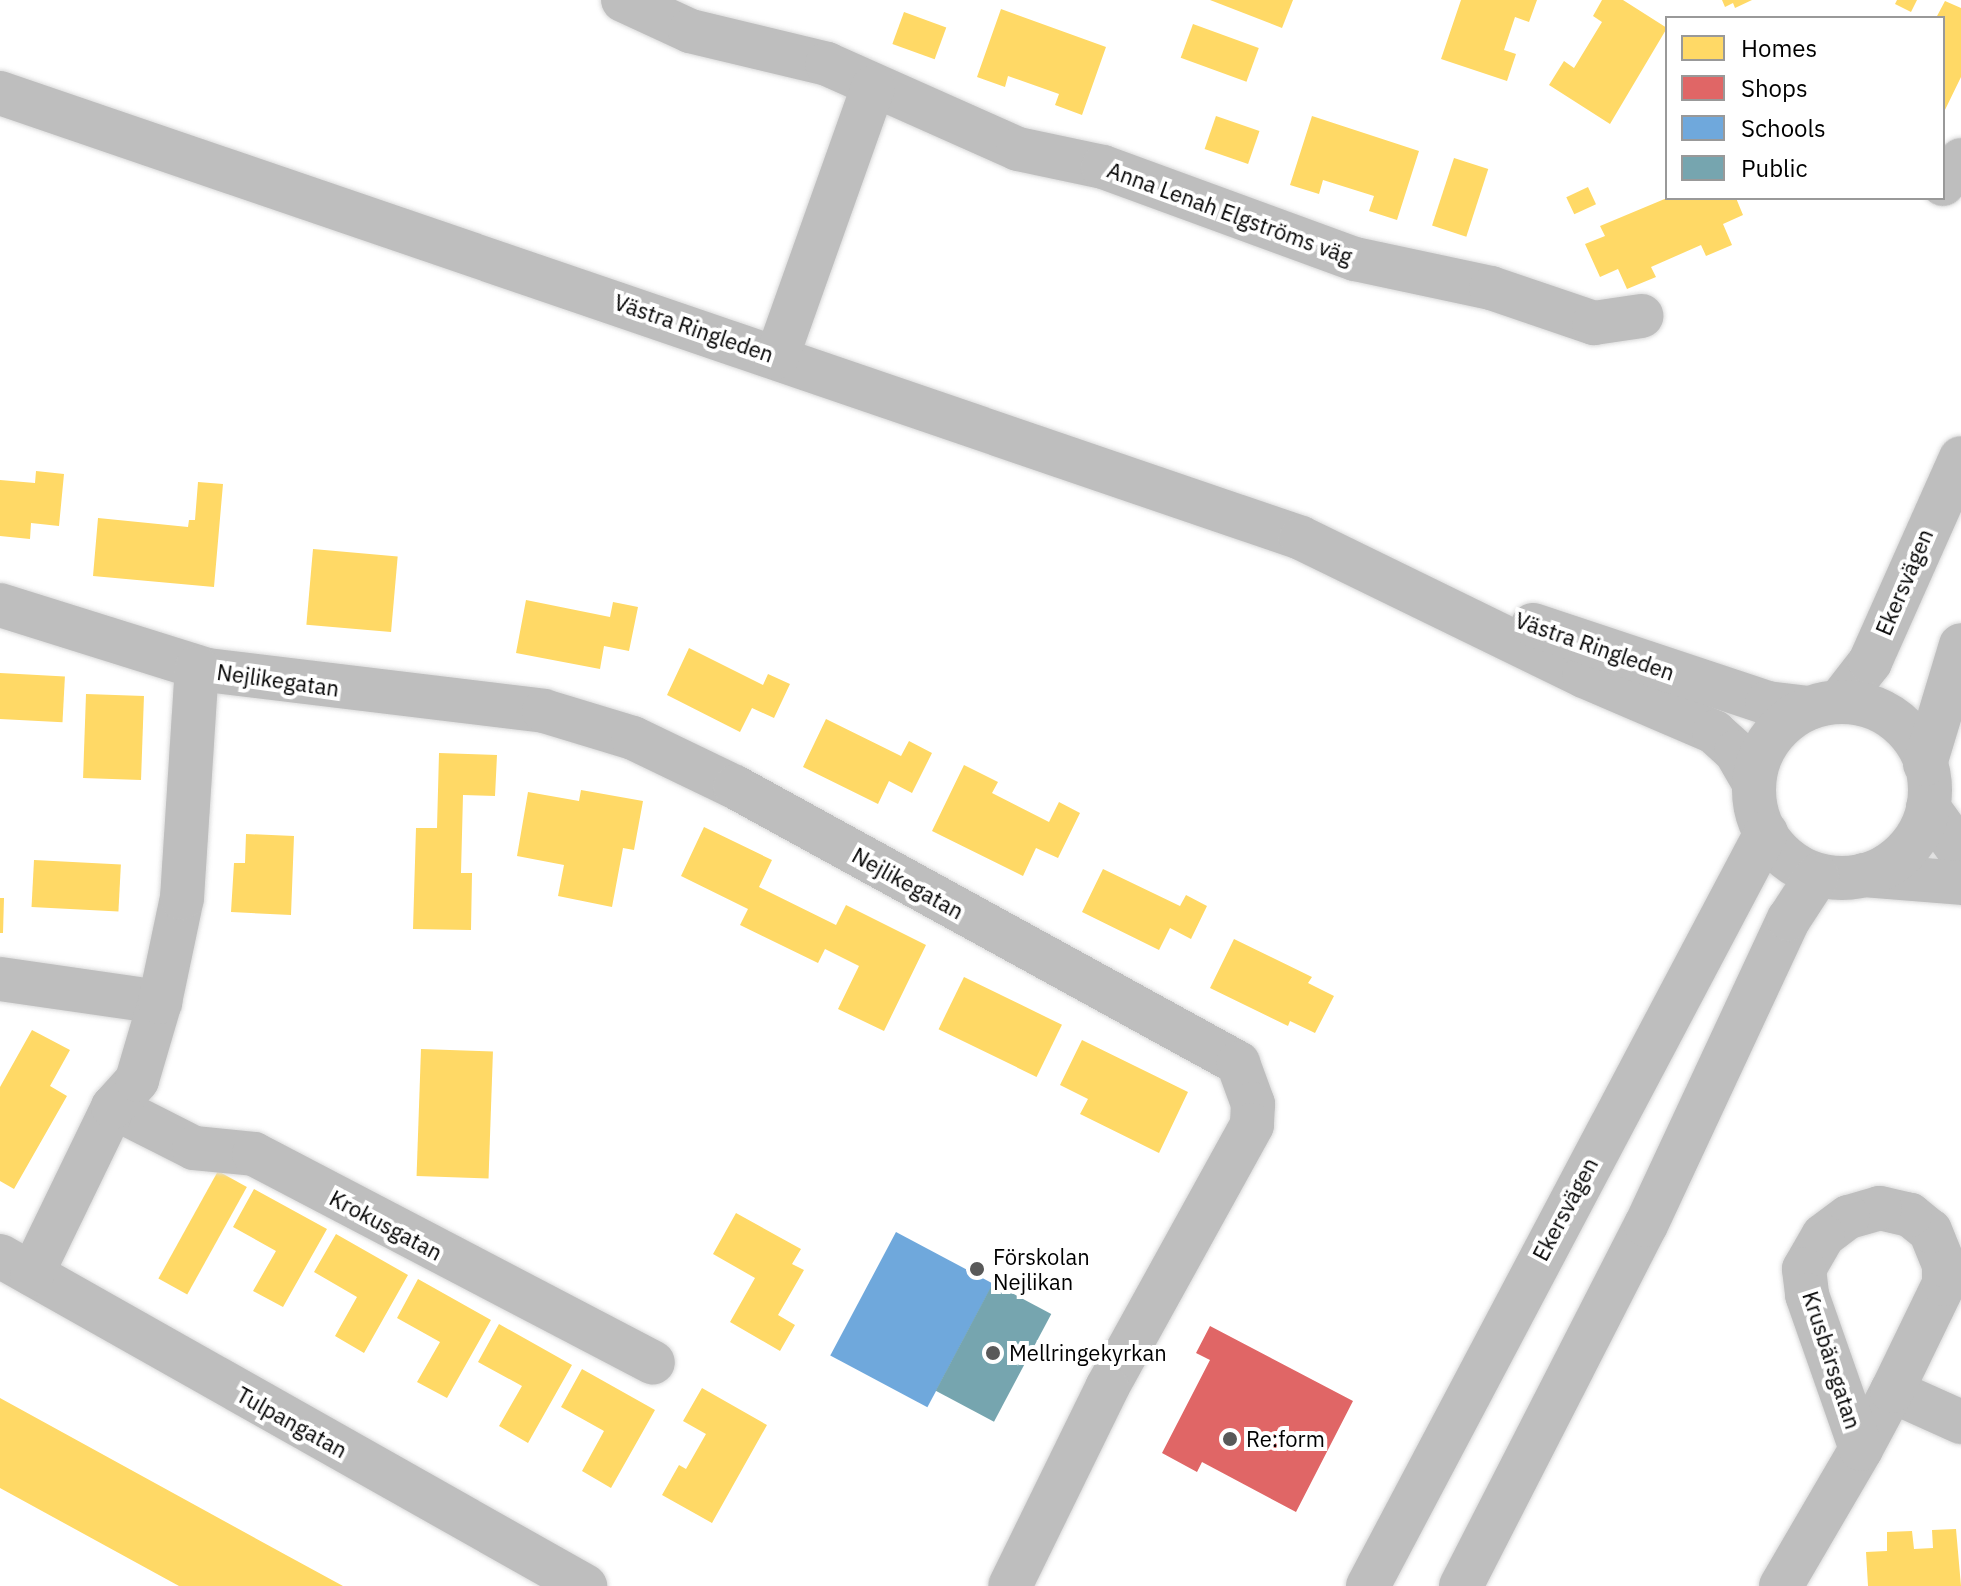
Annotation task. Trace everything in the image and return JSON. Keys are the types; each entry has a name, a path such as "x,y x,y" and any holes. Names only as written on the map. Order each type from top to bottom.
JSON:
{"street":[{"name":"Anna Lenah Elgströms väg","path":"623,0 690,31 827,64 873,88 1018,149 1103,167 1355,259 1491,288 1594,323 1641,316"},
{"path":"777,357 873,88"},
{"name":"Västra Ringleden","path":"0,93 1301,538 1594,662 1714,732 1736,752 1754,783"},
{"path":"1945,176 1961,160"},
{"name":"Ekersvägen","path":"1824,705 1870,662 1961,458"},
{"name":"Nejlikegatan","path":"0,605 197,667 294,684 544,711 633,738 735,787 1238,1063 1251,1096 1252,1125 1107,1388 1010,1586"},
{"path":"1864,875 1907,849 1928,807 1925,764 1961,645"},
{"name":"Västra Ringleden","path":"1594,662 1767,703 1824,705"},
{"path":"16,1265 113,1107 137,1080 160,1002 182,898 197,667"},
{"path":"1925,764 1906,727 1885,711 1824,705 1765,744 1754,783 1766,833 1774,846 1817,876 1864,875 1961,883"},
{"path":"1928,807 1961,853"},
{"name":"Ekersvägen","path":"1368,1586 1766,833"},
{"path":"1461,1586 1646,1225 1789,919 1817,876"},
{"path":"0,979 160,1002"},
{"name":"Krokusgatan","path":"113,1107 194,1148 254,1154 653,1363"},
{"name":"Krusbärsgatan","path":"1781,1586 1861,1449 1944,1284 1944,1265 1930,1231 1910,1215 1880,1208 1848,1217 1823,1236 1804,1269 1807,1295 1861,1449"},
{"name":"Tulpangatan","path":"16,1265 585,1586"},
{"path":"1892,1391 1961,1422"}],"building: Homes":[{"path":"1210,0 1293,0 1282,28"},
{"path":"1461,0 1537,0 1529,22 1515,17 1504,50 1516,54 1507,81 1441,59"},
{"path":"1602,0 1623,0 1665,27 1610,124 1549,85 1564,61 1574,68 1602,22 1593,16"},
{"path":"1722,0 1752,0 1735,8 1733,3 1725,7"},
{"path":"1897,0 1917,0 1911,12 1895,4"},
{"path":"1945,1 1961,8 1961,77 1945,110 1945,16 1937,16"},
{"path":"1001,9 1106,47 1082,115 1055,105 1059,94 1008,76 1005,87 977,77"},
{"path":"904,12 946,27 935,59 892,44"},
{"path":"1193,24 1259,48 1246,82 1181,58"},
{"path":"1216,116 1259,131 1248,164 1205,149"},
{"path":"1312,116 1419,151 1397,220 1369,211 1374,196 1323,180 1319,194 1290,185"},
{"path":"1454,158 1488,169 1466,237 1432,226"},
{"path":"1588,187 1596,204 1574,214 1566,197"},
{"path":"1665,199 1737,200 1743,215 1723,224 1732,245 1706,256 1701,245 1651,267 1656,277 1627,289 1618,269 1600,277 1585,244 1605,236 1600,226"},
{"path":"36,471 64,474 59,526 31,523 30,539 0,536 0,480 35,483"},
{"path":"198,482 223,484 214,587 93,576 98,518 188,527 189,520 195,520"},
{"path":"313,549 398,556 391,632 306,625"},
{"path":"526,600 610,617 613,602 638,607 629,651 604,646 600,669 516,653"},
{"path":"689,648 763,685 768,674 790,684 774,718 752,708 740,732 667,695"},
{"path":"0,673 65,676 63,722 0,719"},
{"path":"86,694 144,696 141,780 83,778"},
{"path":"826,719 901,756 909,741 932,753 912,793 889,781 878,804 803,767"},
{"path":"439,753 497,755 495,796 463,795 461,873 472,873 471,930 413,929 416,828 437,828"},
{"path":"964,765 998,782 992,793 1049,822 1059,802 1080,813 1058,858 1036,848 1023,876 932,831"},
{"path":"581,790 643,801 634,850 623,848 612,907 558,896 564,865 517,856 528,792 579,801"},
{"path":"704,827 772,860 759,887 836,925 846,905 926,945 884,1031 838,1009 859,966 825,949 818,963 740,925 748,909 681,876"},
{"path":"246,834 294,836 291,915 231,912 234,863 245,863"},
{"path":"34,860 121,865 118,911 32,907"},
{"path":"1103,869 1180,906 1186,895 1207,906 1191,939 1170,928 1159,950 1082,912"},
{"path":"0,898 4,898 3,933 0,933"},
{"path":"1234,939 1312,977 1308,983 1334,996 1315,1033 1290,1021 1288,1026 1210,988"},
{"path":"964,977 1062,1025 1037,1077 939,1029"},
{"path":"32,1030 70,1050 50,1086 67,1096 14,1189 0,1181 0,1087"},
{"path":"1082,1040 1188,1092 1159,1153 1080,1114 1088,1099 1060,1085"},
{"path":"421,1049 493,1052 489,1178 417,1176"},
{"path":"218,1171 247,1187 187,1295 158,1279"},
{"path":"254,1189 327,1229 283,1307 253,1291 276,1251 233,1227"},
{"path":"736,1213 801,1249 792,1264 804,1270 778,1315 795,1325 780,1351 730,1322 755,1278 713,1254"},
{"path":"336,1234 408,1275 364,1353 335,1336 357,1297 314,1272"},
{"path":"418,1279 491,1320 447,1398 417,1382 440,1342 397,1318"},
{"path":"499,1324 572,1365 528,1443 499,1426 522,1386 478,1362"},
{"path":"582,1369 655,1410 611,1488 582,1471 604,1431 561,1407"},
{"path":"702,1388 767,1425 712,1523 662,1495 679,1465 686,1469 706,1434 683,1421"},
{"path":"0,1398 343,1586 179,1586 0,1488"},
{"path":"1956,1529 1961,1586 1868,1586 1866,1552 1887,1551 1887,1532 1912,1531 1914,1549 1933,1548 1932,1530"}],"building: Shops":[{"path":"1210,1326 1353,1401 1296,1512 1202,1462 1197,1472 1162,1453 1210,1360 1196,1353"}],"building: Schools":[{"path":"896,1232 993,1284 927,1407 830,1356"}],"building: Public":[{"name":"Mellringekyrkan","path":"993,1283 1051,1314 994,1422 936,1391"}],"place":[{"name":"Förskolan Nejlikan","path":"977,1269"},
{"name":"Mellringekyrkan","path":"993,1353"},
{"name":"Re:form","path":"1230,1439"}]}
